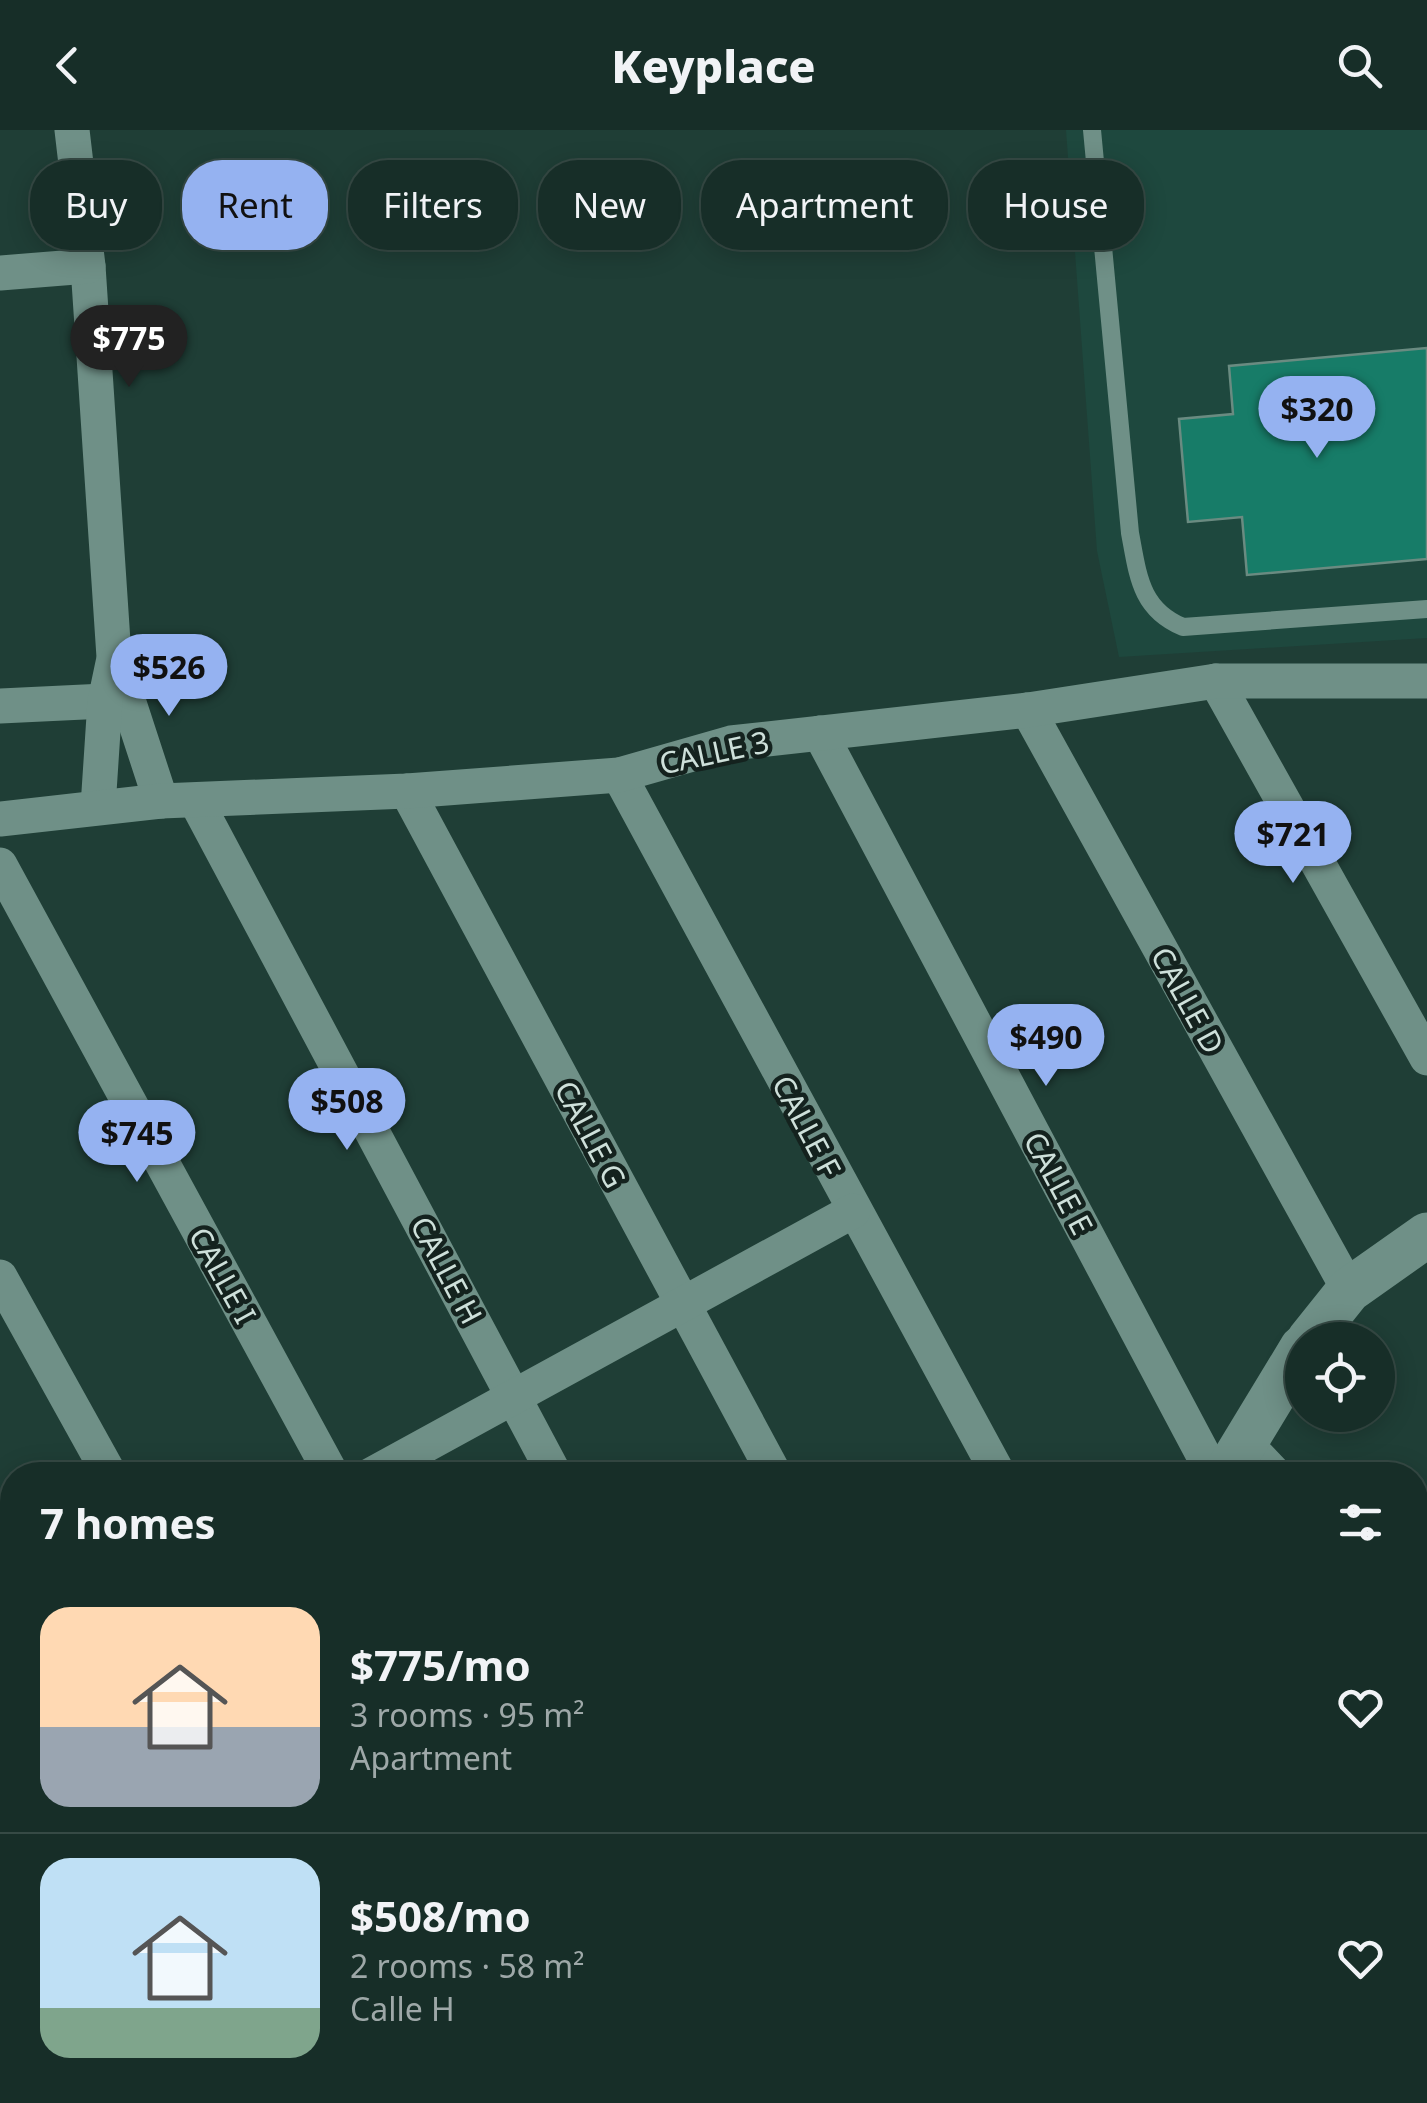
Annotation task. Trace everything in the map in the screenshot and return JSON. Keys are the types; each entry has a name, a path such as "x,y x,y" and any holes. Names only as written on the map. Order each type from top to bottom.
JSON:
{"street":[{"path":"72,130 88,266 114,658 105,701 98,808"},
{"path":"0,274 88,266"},
{"name":"CALLE H","path":"114,658 178,801 549,1462"},
{"name":"CALLE 3","path":"0,818 178,801 408,791 619,775 732,743 1028,710 1216,682 1427,681"},
{"path":"1216,682 1427,1058"},
{"path":"0,706 105,701"},
{"name":"CALLE D","path":"1028,710 1348,1290"},
{"name":"CALLE E","path":"820,732 1207,1462"},
{"name":"CALLE F","path":"619,775 992,1462"},
{"name":"CALLE G","path":"408,791 769,1462"},
{"name":"CALLE I","path":"0,864 325,1462"},
{"path":"394,1462 853,1211"},
{"path":"1323,1322 1348,1290 1427,1235"},
{"path":"0,1277 103,1462"},
{"path":"1233,1462 1285,1376"}],"lane":[{"path":"1092,130 1130,533 1140,582 1159,617 1183,627 1427,609"},
{"path":"1249,1435 1275,1462"}],"shaded area":[{"path":"1066,130 1427,130 1427,638 1119,657 1097,551 1075,250 1144,250 1144,160 1068,160"}],"building":[{"path":"1427,348 1427,559 1247,575 1242,517 1188,522 1179,419 1233,414 1229,366"}]}
